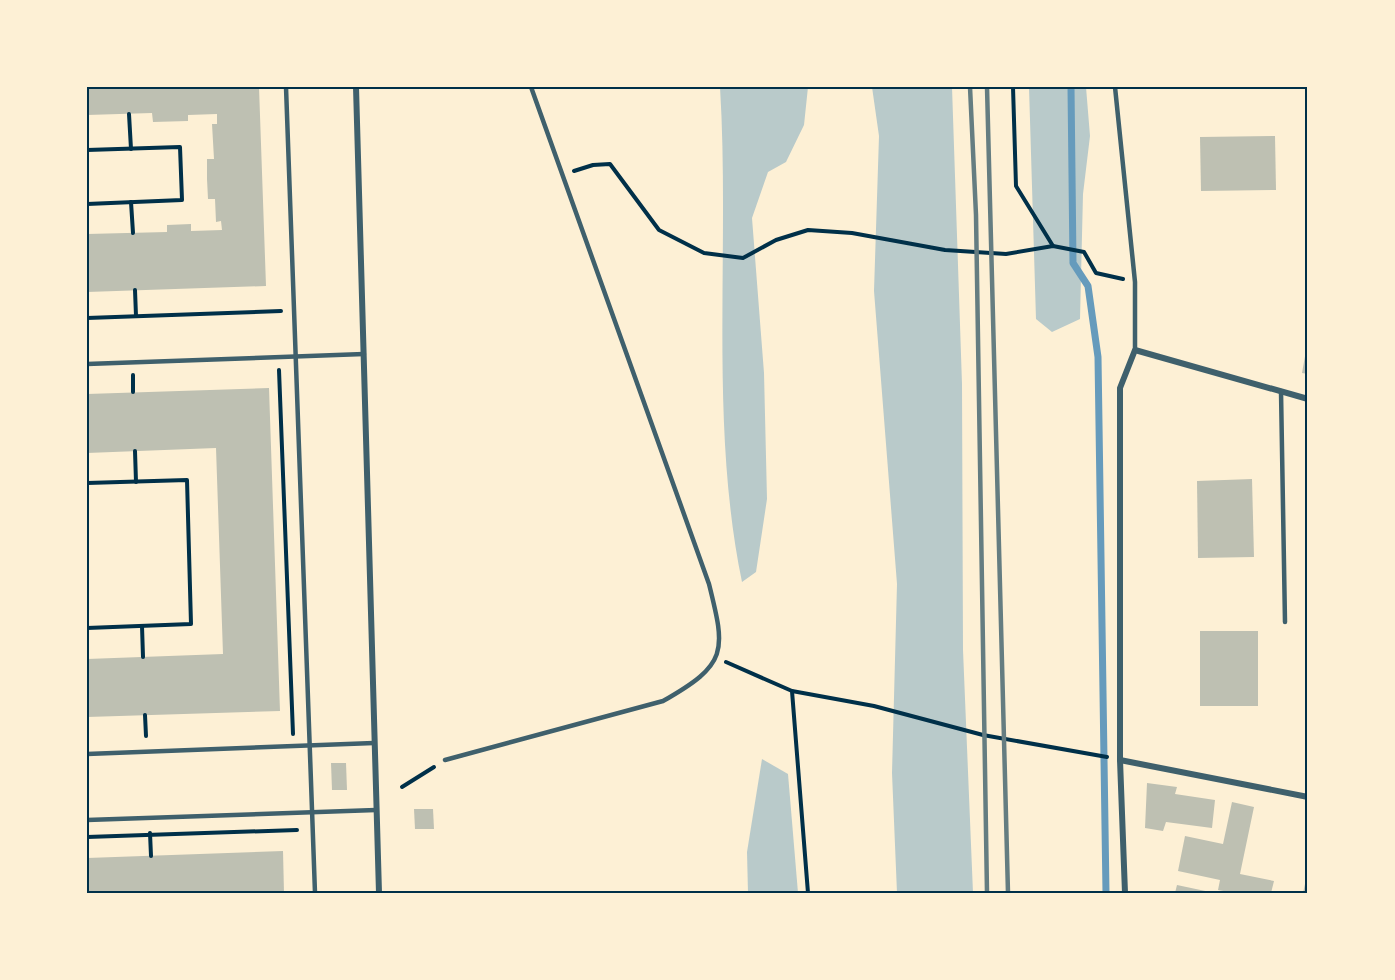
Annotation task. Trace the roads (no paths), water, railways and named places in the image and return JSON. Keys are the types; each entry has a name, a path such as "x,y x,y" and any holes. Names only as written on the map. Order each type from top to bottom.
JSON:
{"street":[{"path":"356,87 379,893"},
{"path":"1125,893 1120,760 1119,388 1135,350 1308,399"},
{"path":"1120,760 1308,797"}],"lane":[{"path":"286,87 315,893"},
{"path":"445,760 663,701 690,686 717,658 721,632 709,584 531,87"},
{"path":"1114,87 1135,282 1135,350"},
{"path":"87,364 364,354"},
{"path":"1281,391 1285,622"},
{"path":"87,754 374,743"},
{"path":"87,820 376,810"}],"waterway":[{"path":"1071,87 1073,263 1088,286 1098,357 1106,893"}],"railway":[{"path":"970,87 976,215 987,893"},
{"path":"987,87 1008,893"}]}
